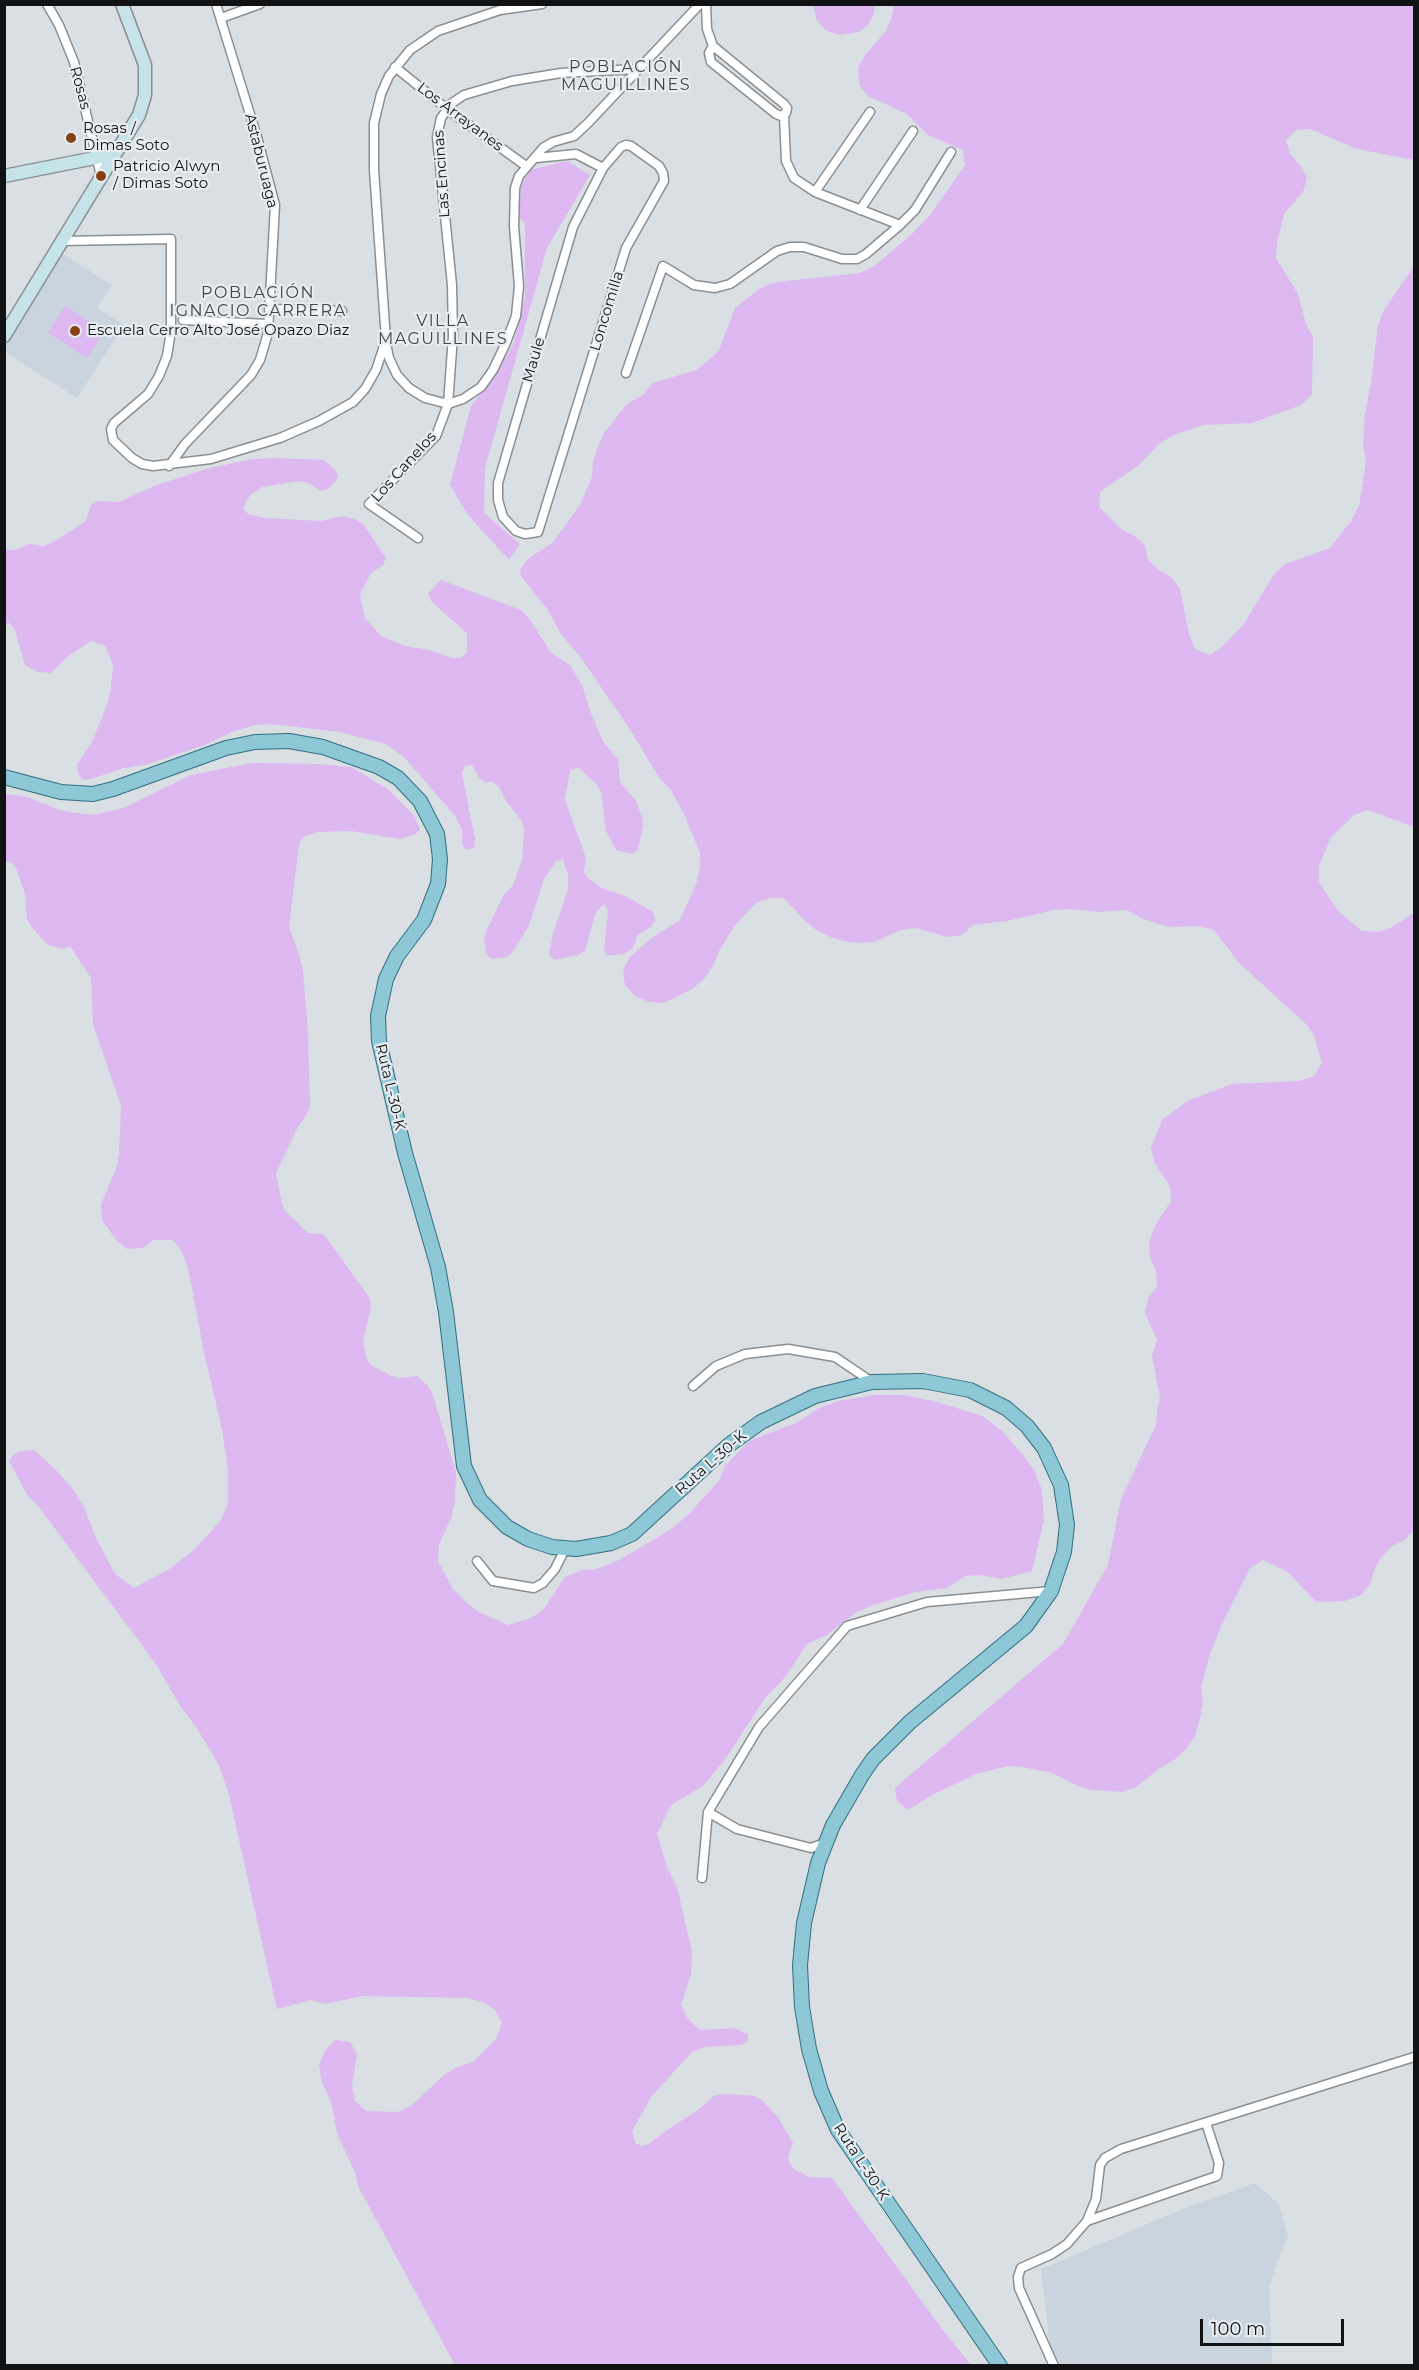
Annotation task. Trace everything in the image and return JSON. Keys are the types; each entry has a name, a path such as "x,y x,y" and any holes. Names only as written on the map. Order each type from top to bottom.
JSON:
{"main road":[{"name":"Ruta L-30-K","path":"4,777 61,792 93,794 114,789 226,748 255,742 289,741 323,747 379,767 398,778 420,801 432,822 438,841 440,859 438,884 424,920 397,956 386,979 379,1003 379,1041 405,1153 438,1267 449,1340 461,1454 468,1478 488,1510 507,1527 534,1542 565,1549 600,1546 632,1534 729,1445 778,1412 824,1393 872,1383 923,1381 970,1390 1006,1408 1036,1437 1056,1472 1066,1512 1064,1552 1051,1591 1026,1626 910,1722 873,1759 851,1791 825,1843 807,1903 800,1965 805,2028 818,2080 838,2130 1000,2366"}],"street":[{"name":"Rosas","path":"47,4 59,25 74,62 101,176"},
{"path":"4,336 139,115 146,84 143,56 122,4"},
{"name":"Astaburuaga","path":"169,466 185,444 251,375 264,352 268,324 275,205 257,137 216,4"},
{"path":"221,18 260,4"},
{"path":"542,4 500,10 448,26 418,43 395,67 381,94 374,123 374,170 386,340 392,367 402,382 425,398 448,404 464,399 481,387 493,370 513,326 519,296 514,226 515,188 519,176 543,148 553,142 574,136 700,4"},
{"path":"706,4 707,29 713,46 784,104 787,111 784,115 787,166 798,181 816,192 900,225"},
{"path":"713,46 709,53 711,62 776,114 784,115"},
{"name":"Los Arrayanes","path":"395,67 447,109 526,166"},
{"name":"Las Encinas","path":"448,404 453,336 452,285 437,137 439,123 447,109 464,95 512,81 570,72 637,69"},
{"path":"816,192 870,112"},
{"path":"860,210 913,131"},
{"path":"574,136 576,154"},
{"name":"Loncomilla","path":"538,532 626,248 664,181 659,166 629,145 621,147 603,168"},
{"path":"626,373 663,266 694,285 715,288 730,284 777,251 790,247 804,247 842,259 857,259 866,255 915,210 951,152"},
{"path":"4,176 115,154"},
{"path":"536,158 576,154 603,168"},
{"name":"Maule","path":"538,532 525,534 516,531 503,517 498,500 498,483 573,227 603,168"},
{"path":"62,241 171,239 171,331 167,357 148,394 114,423 110,433 116,443 142,464 169,466 211,459 280,438 319,421 345,407 370,383 386,340"},
{"path":"269,309 342,311"},
{"path":"183,320 268,324"},
{"name":"Los Canelos","path":"418,538 369,504 436,436 448,404"},
{"path":"693,1386 716,1366 746,1354 788,1349 835,1357 872,1383"},
{"path":"477,1561 494,1581 534,1588 543,1583 555,1569 565,1549"},
{"path":"702,1878 708,1812 759,1727 847,1626 927,1602 1051,1591"},
{"path":"708,1812 737,1829 753,1834 811,1848 825,1843"},
{"path":"1054,2366 1019,2288 1018,2277 1021,2268 1052,2254 1067,2244 1087,2220 1096,2199 1100,2165 1105,2158 1121,2149 1414,2057"},
{"path":"1087,2220 1217,2176 1219,2163 1206,2122"}],"shaded area":[{"path":"813,4 875,5 874,14 868,25 859,32 839,35 826,30 817,21"},
{"path":"894,5 1414,5 1414,160 1357,149 1310,129 1296,130 1286,140 1290,154 1300,165 1307,178 1303,192 1284,214 1276,258 1298,294 1306,324 1313,337 1312,394 1301,405 1252,423 1203,425 1172,436 1159,444 1139,465 1100,492 1099,507 1122,530 1135,536 1145,545 1148,560 1171,577 1180,589 1189,634 1195,649 1210,655 1222,647 1244,624 1274,574 1285,564 1330,548 1351,521 1359,506 1366,461 1363,444 1365,414 1378,325 1384,310 1414,266 1414,827 1368,810 1354,815 1331,837 1319,866 1319,882 1338,911 1362,931 1378,932 1392,927 1414,913 1414,1530 1405,1540 1392,1546 1382,1556 1370,1584 1361,1595 1345,1601 1316,1602 1288,1572 1263,1560 1250,1568 1222,1624 1209,1657 1201,1687 1203,1702 1195,1736 1174,1760 1136,1787 1123,1792 1092,1790 1052,1773 1008,1766 976,1774 934,1794 908,1810 897,1801 895,1788 1063,1644 1108,1565 1121,1499 1156,1425 1160,1397 1152,1356 1157,1340 1145,1313 1148,1299 1157,1286 1149,1243 1155,1226 1171,1201 1170,1186 1154,1162 1151,1148 1162,1120 1187,1101 1232,1084 1299,1081 1314,1076 1322,1063 1314,1035 1305,1023 1240,964 1214,930 1199,926 1168,927 1141,918 1127,910 1099,912 1054,910 1007,921 973,925 962,935 948,937 916,928 901,930 874,942 859,943 828,936 804,920 784,898 769,898 756,903 735,925 719,951 713,966 703,980 692,989 664,1003 649,1002 635,996 625,985 623,970 630,957 653,937 680,920 697,882 700,853 684,814 670,789 660,779 629,728 581,658 561,634 547,609 521,576 520,570 528,559 553,542 580,505 592,477 593,461 604,433 626,405 644,394 653,383 696,370 708,361 719,350 735,308 759,289 772,283 860,273 874,266 910,236 931,214 965,165 963,150 928,135 907,114 868,96 859,85 858,67 886,31"},
{"path":"567,161 590,175 547,248 485,468 484,513 520,544 509,560 468,515 450,485 471,406 494,377 513,345 525,297 525,223 519,217 521,187 530,170"},
{"path":"63,254 112,285 97,308 124,325 77,398 5,352 5,344"},
{"name":"Escuela Cerro Alto José Opazo Diaz","path":"65,306 103,330 101,332 103,334 87,358 48,333"},
{"path":"252,459 324,460 336,471 338,478 328,489 321,491 300,481 262,487 250,495 243,508 248,514 264,518 321,521 343,516 357,520 364,525 386,558 383,565 371,573 360,594 365,618 381,636 405,646 429,650 452,658 460,658 467,653 467,633 431,601 428,594 441,580 521,610 531,621 551,653 571,666 583,688 603,741 618,760 620,782 636,801 642,817 643,826 638,850 632,854 616,850 606,831 601,792 597,785 579,768 570,770 565,800 586,858 584,872 589,879 602,888 627,897 653,912 655,920 651,927 638,935 632,949 624,954 607,956 604,950 608,911 604,903 595,914 585,951 578,955 554,960 549,955 553,933 568,890 568,874 563,860 556,861 544,879 529,925 513,952 507,957 491,959 486,953 484,939 503,896 513,885 522,861 524,830 522,821 506,801 499,787 493,782 485,782 479,778 472,765 465,766 462,773 475,839 474,848 466,850 462,844 462,830 455,816 404,757 386,744 340,732 270,724 255,725 145,765 123,768 92,779 83,780 78,774 77,765 93,740 108,702 113,665 105,646 91,641 67,657 51,673 38,672 25,665 14,628 8,622 5,626 5,549 15,550 29,544 44,546 55,541 86,521 91,505 98,501 119,502 154,486 206,469"},
{"path":"252,763 351,767 389,790 414,816 420,829 416,834 400,839 351,831 317,832 303,837 299,845 289,926 303,971 310,1103 309,1110 297,1129 276,1173 285,1211 308,1233 323,1234 369,1297 371,1304 363,1341 367,1360 372,1366 392,1376 399,1378 417,1376 432,1393 456,1472 452,1516 439,1544 438,1561 453,1589 466,1602 479,1612 508,1625 531,1618 544,1609 565,1577 582,1570 597,1569 619,1560 670,1530 688,1515 715,1485 725,1466 749,1441 798,1422 817,1409 838,1401 875,1395 903,1395 934,1401 982,1416 1001,1430 1034,1470 1042,1490 1044,1520 1032,1571 1001,1579 980,1575 966,1576 947,1588 915,1592 873,1605 857,1612 827,1635 807,1644 786,1676 765,1698 726,1758 703,1786 671,1805 657,1834 667,1867 677,1887 692,1951 691,1974 681,2005 688,2019 700,2030 734,2028 748,2034 748,2041 742,2045 706,2047 692,2052 651,2097 632,2131 635,2143 642,2146 649,2144 698,2110 715,2095 754,2096 762,2100 778,2117 793,2143 788,2157 790,2164 795,2170 810,2177 832,2178 971,2365 455,2365 358,2186 355,2172 337,2134 332,2105 321,2079 319,2064 325,2051 335,2040 350,2042 357,2054 352,2086 355,2101 366,2111 397,2112 411,2106 444,2075 473,2062 496,2039 502,2023 495,2010 483,2002 466,1998 362,1996 325,2004 311,2000 277,2009 228,1791 219,1765 156,1664 38,1506 27,1495 9,1461 20,1451 34,1450 57,1471 72,1488 84,1507 96,1538 115,1574 134,1588 171,1568 195,1549 221,1520 228,1504 228,1471 222,1429 204,1353 189,1272 182,1252 173,1240 154,1240 142,1248 127,1249 116,1240 102,1220 101,1204 116,1169 119,1155 121,1105 93,1025 91,978 70,946 63,949 48,945 31,926 27,919 25,894 17,870 13,864 5,861 5,794 27,797 63,811 94,815 123,808 191,775"},
{"path":"1255,2183 1279,2204 1288,2237 1269,2288 1272,2365 1052,2365 1041,2269 1183,2209"}],"place":[{"name":"Rosas / Dimas Soto","path":"71,138"},
{"name":"Patricio Alwyn / Dimas Soto","path":"101,176"},
{"name":"Escuela Cerro Alto José Opazo Diaz","path":"75,331"}],"district":[{"name":"POBLACIÓN MAGUILLINES","path":"626,76"},
{"name":"POBLACIÓN IGNACIO CARRERA","path":"258,302"},
{"name":"VILLA MAGUILLINES","path":"443,330"}]}
